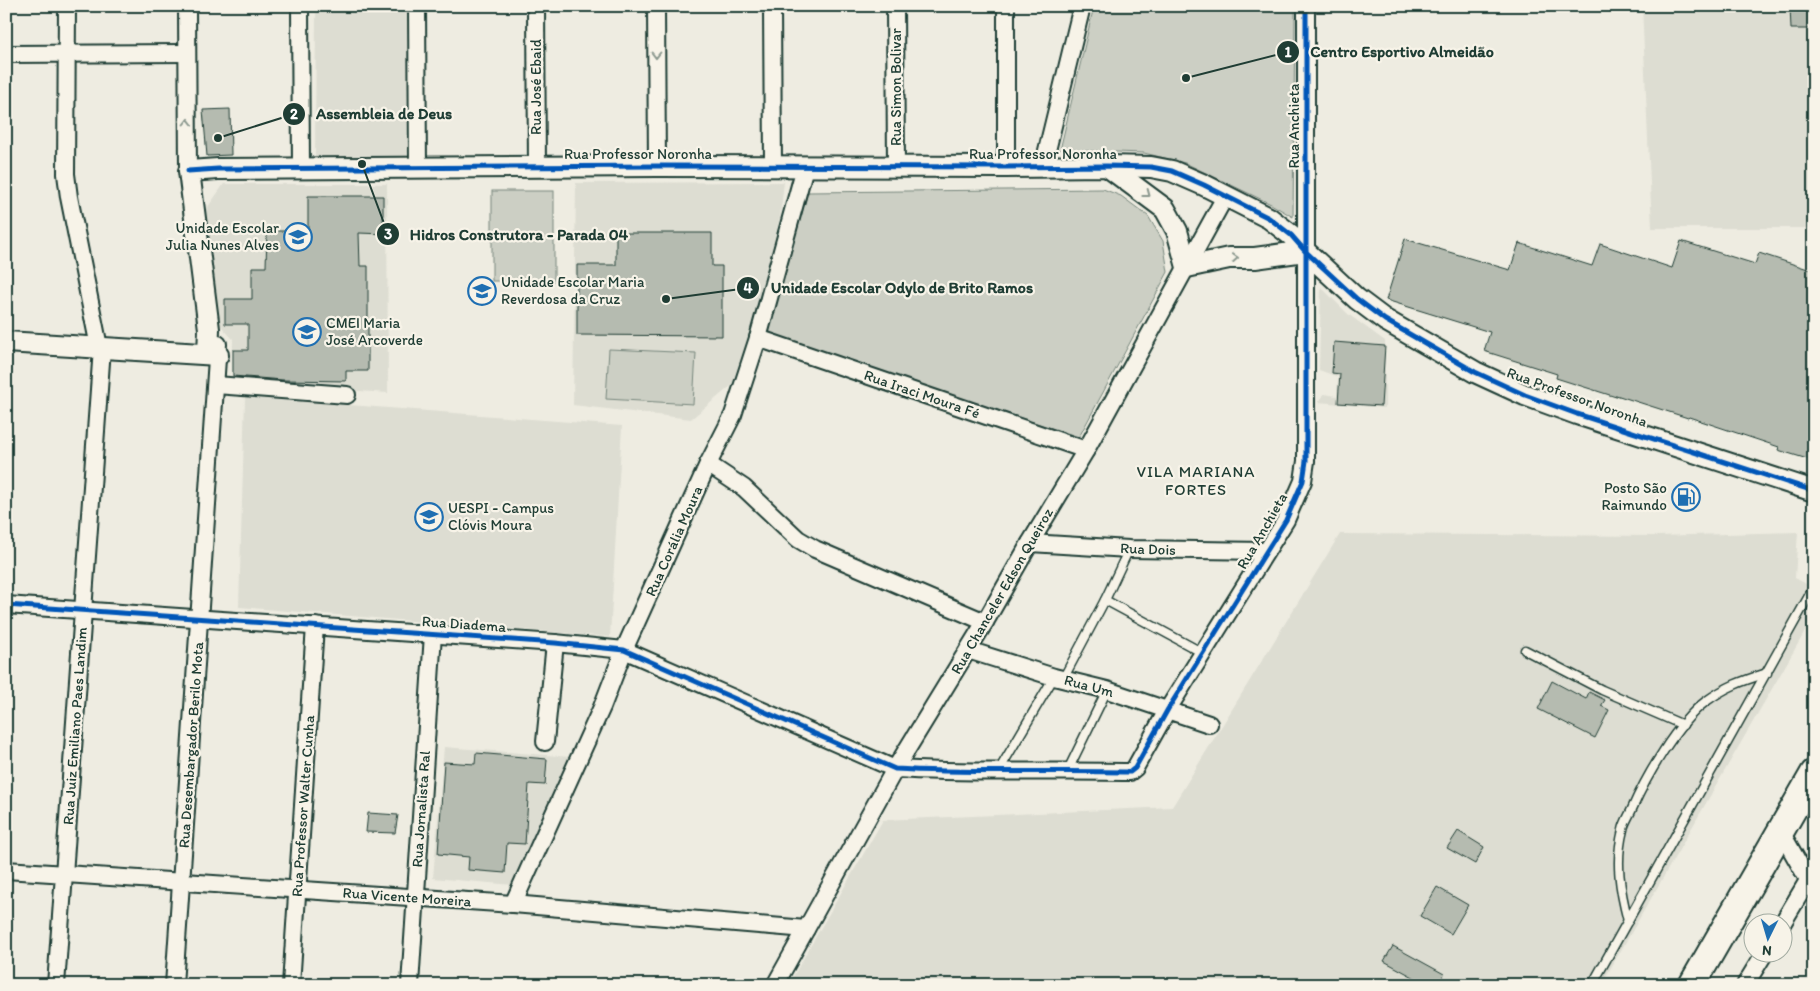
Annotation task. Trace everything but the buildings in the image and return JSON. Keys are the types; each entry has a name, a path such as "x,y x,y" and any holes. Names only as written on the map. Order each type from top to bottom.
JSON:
{"highway":[{"path":"1692,985 1814,773"}],"street":[{"name":"Rua Juiz Emiliano Paes Landim","path":"56,985 84,610 101,348 68,197 66,174 67,6"},
{"path":"187,6 188,171"},
{"path":"300,6 301,169"},
{"path":"417,6 418,169"},
{"name":"Rua José Ebaid","path":"536,6 537,168"},
{"path":"656,6 657,166"},
{"path":"772,6 773,166"},
{"name":"Rua Simon Bolivar","path":"895,6 896,167"},
{"path":"1006,6 1006,167"},
{"path":"1042,167 1082,6"},
{"name":"Rua Anchieta","path":"895,769 941,772 1068,770 1130,772 1135,768 1203,652 1277,536 1297,498 1305,469 1306,6"},
{"path":"6,54 187,53"},
{"name":"Rua Professor Noronha","path":"188,171 225,169 657,166 1151,167 1172,172 1269,218 1291,235 1305,251 1357,299 1385,320 1475,372 1526,396 1814,491"},
{"path":"1107,166 1165,209 1177,231 1187,267 1229,258 1255,258 1305,251"},
{"name":"Rua Corália Moura","path":"513,904 602,707 624,650 708,464 733,415 758,338 805,167"},
{"path":"192,206 199,186 205,179 225,169"},
{"name":"Rua Desembargador Berilo Mota","path":"174,985 216,385 188,171"},
{"name":"Rua Chanceler Edson Queiroz","path":"775,985 895,769 985,622 1086,450 1226,196"},
{"name":"Rua Iraci Moura Fé","path":"758,338 1086,450"},
{"path":"6,342 213,354"},
{"path":"216,385 347,395"},
{"path":"708,464 744,488 798,539 815,549 985,622"},
{"name":"Rua Dois","path":"1030,543 1129,549 1266,551"},
{"name":"Rua Diadema","path":"6,605 555,642 624,650 895,769"},
{"name":"Rua Professor Walter Cunha","path":"291,985 315,626"},
{"name":"Rua Jornalista Ral","path":"410,985 433,634"},
{"path":"545,742 555,642"},
{"name":"Rua Um","path":"968,650 1058,678 1107,690 1209,724"},
{"path":"1781,832 1812,880 1789,914"},
{"name":"Rua Vicente Moreira","path":"6,870 513,904 806,929"},
{"path":"1745,985 1758,964"}],"lane":[{"path":"998,772 1105,600 1129,549"},
{"path":"1592,985 1814,588"},
{"path":"1105,600 1203,652"},
{"path":"1525,650 1602,690 1683,724"},
{"path":"1628,921 1620,890 1619,860 1623,829 1641,790 1683,724 1703,703 1733,684 1767,673"},
{"path":"1068,770 1107,690"}],"shaded area":[{"path":"316,6 408,6 407,158 315,157"},
{"path":"1094,6 1295,6 1293,217 1271,204 1185,163 1144,153 1060,150"},
{"path":"1642,6 1814,6 1814,228 1652,228"},
{"path":"784,182 780,218 737,381 691,419 573,405 576,183"},
{"path":"224,184 387,184 388,393 232,382 233,339 220,325 205,211"},
{"path":"1103,189 1121,196 1148,216 1163,241 1168,272 1079,437 767,334 808,192"},
{"path":"492,191 554,191 554,281 492,281"},
{"path":"1321,287 1348,314 1385,341 1385,408 1318,402 1324,394 1337,396 1338,377 1319,370"},
{"path":"609,349 696,353 693,404 606,399"},
{"name":"UESPI - Campus Clóvis Moura","path":"245,397 622,426 610,637 239,607"},
{"path":"1798,532 1795,578 1814,588 1814,616 1601,985 788,985 883,820 1172,807 1340,534 1657,536"},
{"path":"444,747 570,757 513,885 433,878"}],"cycle path":[{"path":"6,605 555,643 624,650 895,769 1130,772 1135,768 1168,709 1286,520 1303,481 1306,461 1306,6"},
{"path":"188,171 218,169 657,166 1107,166 1151,167 1172,171 1269,218 1291,235 1305,251 1357,299 1385,320 1475,372 1525,395 1577,414 1814,491"}],"place":[{"name":"Centro Esportivo Almeidão","path":"1186,78"},
{"name":"Assembleia de Deus","path":"218,138"},
{"name":"Hidros Construtora - Parada 04","path":"362,164"},
{"name":"Unidade Escolar Julia Nunes Alves","path":"298,237"},
{"name":"Unidade Escolar Maria Reverdosa da Cruz","path":"482,291"},
{"name":"Unidade Escolar Odylo de Brito Ramos","path":"666,299"},
{"name":"CMEI Maria José Arcoverde","path":"307,332"},
{"name":"Posto São Raimundo","path":"1686,497"},
{"name":"UESPI - Campus Clóvis Moura","path":"429,517"}],"district":[{"name":"VILA MARIANA FORTES","path":"1196,480"}]}
